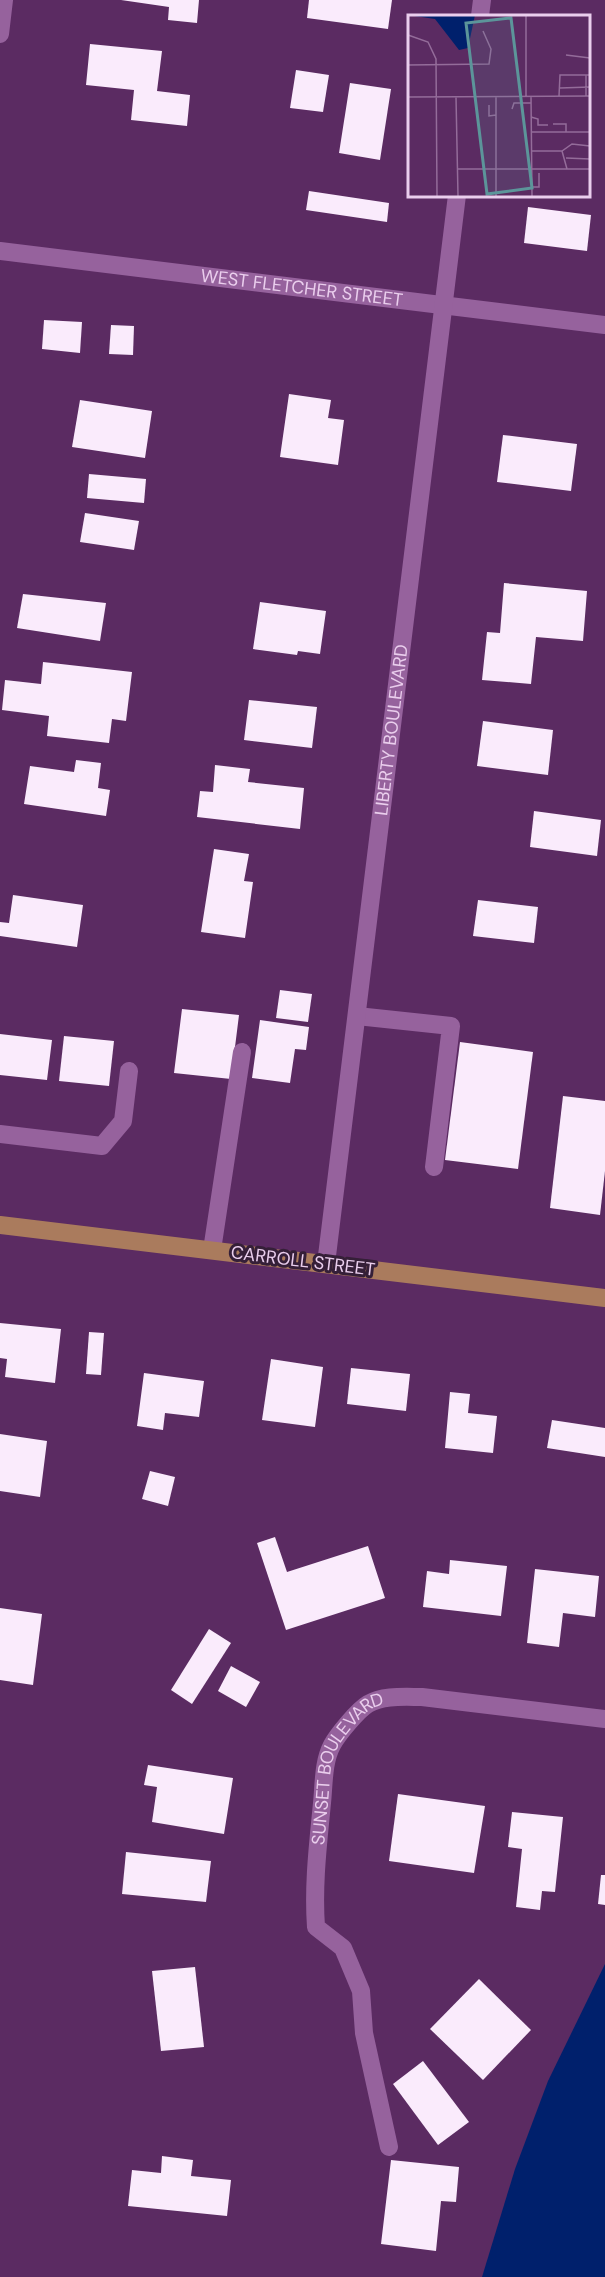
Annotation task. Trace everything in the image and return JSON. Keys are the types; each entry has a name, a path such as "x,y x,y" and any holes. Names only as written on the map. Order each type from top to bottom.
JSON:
{"main road":[{"name":"CARROLL STREET","path":"0,1225 605,1298"}],"street":[{"path":"480,15 482,0"},
{"path":"0,34 2,7"},
{"name":"LIBERTY BOULEVARD","path":"326,1264 457,196"},
{"name":"WEST FLETCHER STREET","path":"0,251 605,325"},
{"path":"357,1016 451,1026 434,1167"},
{"path":"212,1250 242,1052"},
{"path":"0,1134 102,1146 123,1121 129,1071"},
{"name":"SUNSET BOULEVARD","path":"389,2147 364,2033 361,1991 343,1948 316,1927 314,1897 326,1763 332,1745 368,1704 394,1697 422,1697 605,1719"}],"shaded area":[{"path":"605,1964 605,2277 482,2277 515,2169 548,2081"}],"building":[{"path":"121,0 199,0 197,23 168,20 169,7"},
{"path":"309,0 392,0 388,29 307,18"},
{"path":"90,44 162,51 157,91 190,95 187,126 131,120 134,90 86,85"},
{"path":"296,70 329,75 323,112 290,108"},
{"path":"350,83 391,89 380,160 339,153"},
{"path":"309,191 389,203 387,222 306,210"},
{"path":"528,207 591,215 587,251 524,243"},
{"path":"44,320 82,322 80,353 42,349"},
{"path":"111,325 134,326 133,355 109,354"},
{"path":"289,394 331,400 328,418 344,420 338,465 280,457"},
{"path":"80,400 152,411 145,458 72,447"},
{"path":"503,435 577,444 571,491 497,482"},
{"path":"89,474 146,479 144,503 87,498"},
{"path":"85,513 139,521 134,550 80,542"},
{"path":"504,583 587,591 583,641 536,637 531,684 482,680 487,632 500,633"},
{"path":"23,594 106,603 100,641 17,628"},
{"path":"260,602 326,611 320,654 298,651 297,655 253,649"},
{"path":"43,662 132,672 126,721 112,719 109,743 47,736 49,716 2,710 5,680 41,684"},
{"path":"249,700 317,707 312,748 244,740"},
{"path":"483,721 553,730 548,775 477,766"},
{"path":"76,760 101,763 98,788 110,790 106,816 24,804 30,766 74,772"},
{"path":"215,765 250,769 248,782 304,788 300,829 197,817 200,791 213,792"},
{"path":"534,811 601,820 597,856 530,847"},
{"path":"214,849 249,854 244,881 253,882 245,938 201,932"},
{"path":"13,895 83,905 77,947 0,936 0,922 9,923"},
{"path":"478,900 538,907 534,943 473,936"},
{"path":"280,990 312,994 308,1022 276,1018"},
{"path":"182,1009 239,1015 231,1079 174,1073"},
{"path":"260,1020 309,1027 306,1050 295,1049 290,1083 252,1078"},
{"path":"0,1034 52,1040 47,1080 0,1075"},
{"path":"64,1036 114,1041 109,1086 59,1081"},
{"path":"460,1042 533,1052 518,1169 445,1160"},
{"path":"563,1096 605,1101 605,1171 600,1215 550,1208"},
{"path":"0,1323 61,1329 55,1383 5,1377 7,1359 0,1358"},
{"path":"89,1332 104,1333 101,1375 86,1374"},
{"path":"271,1359 323,1367 315,1427 262,1420"},
{"path":"351,1368 410,1374 406,1411 347,1404"},
{"path":"144,1373 204,1381 199,1417 165,1413 163,1430 137,1426"},
{"path":"450,1392 470,1394 468,1413 497,1416 493,1453 445,1448"},
{"path":"552,1420 605,1428 605,1457 547,1448"},
{"path":"0,1434 47,1441 40,1497 0,1491"},
{"path":"150,1471 175,1477 168,1506 142,1499"},
{"path":"275,1537 287,1572 368,1546 385,1598 286,1630 257,1543"},
{"path":"450,1560 507,1566 501,1616 423,1607 427,1571 449,1574"},
{"path":"535,1569 599,1576 595,1617 563,1613 559,1647 527,1643"},
{"path":"0,1608 42,1614 33,1685 0,1680"},
{"path":"209,1629 231,1643 192,1704 171,1690"},
{"path":"231,1666 260,1682 246,1707 218,1691"},
{"path":"148,1765 233,1778 224,1834 152,1822 157,1787 144,1785"},
{"path":"398,1794 485,1806 474,1873 389,1861"},
{"path":"512,1812 563,1817 555,1892 542,1891 540,1910 516,1907 522,1849 508,1847"},
{"path":"126,1852 211,1861 206,1902 122,1894"},
{"path":"601,1875 605,1875 605,1905 598,1904"},
{"path":"195,1967 204,2047 161,2051 152,1971"},
{"path":"479,1979 531,2030 483,2080 430,2029"},
{"path":"423,2061 469,2122 438,2145 393,2084"},
{"path":"162,2156 193,2160 191,2176 231,2180 227,2216 128,2206 132,2170 161,2173"},
{"path":"391,2160 459,2167 456,2202 441,2201 436,2251 381,2244"}]}
